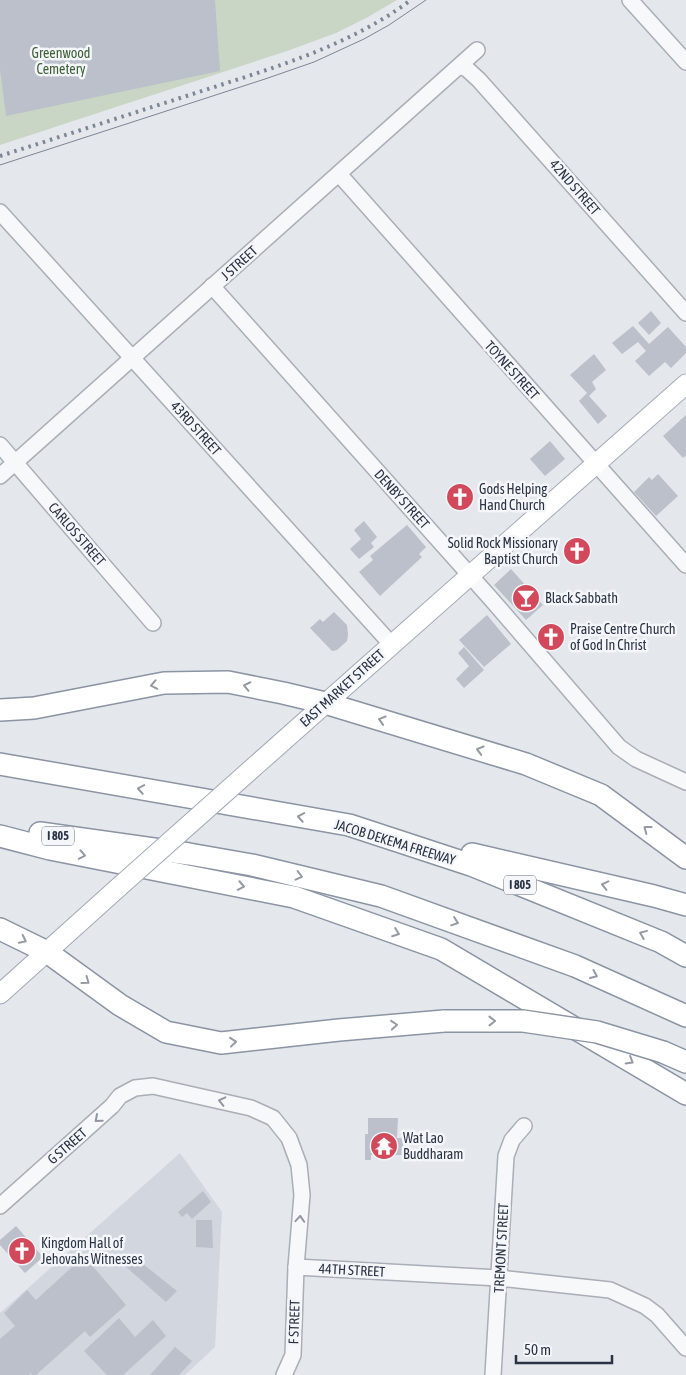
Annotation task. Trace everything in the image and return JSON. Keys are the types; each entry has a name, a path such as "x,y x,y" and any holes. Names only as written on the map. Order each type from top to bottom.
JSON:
{"highway":[{"path":"0,710 34,708 164,683 228,682 325,703 526,764 601,795 686,858"},
{"name":"JACOB DEKEMA FREEWAY","path":"0,764 349,825 471,865 662,942 686,956"},
{"path":"349,825 686,905"},
{"name":"I 805","path":"0,826 252,865 381,896 575,966 686,1016"},
{"path":"0,836 50,849 294,897 441,949 686,1094"},
{"path":"0,929 47,952 120,1005 166,1032 221,1043 444,1021 523,1021 597,1032 663,1052 686,1062"}],"main road":[{"name":"EAST MARKET STREET","path":"0,994 686,384"}],"street":[{"path":"630,0 686,62"},
{"name":"J STREET","path":"0,476 477,50"},
{"name":"42ND STREET","path":"460,66 467,69 479,80 686,313"},
{"name":"TOYNE STREET","path":"339,174 686,565"},
{"name":"43RD STREET","path":"0,212 392,645"},
{"name":"DENBY STREET","path":"212,286 619,747 636,759 686,782"},
{"name":"CARLOS STREET","path":"0,445 153,623"},
{"name":"G STREET","path":"0,1206 112,1106 120,1096 135,1088 153,1086 251,1108 273,1118 289,1138 298,1165 302,1195 296,1267"},
{"name":"TREMONT STREET","path":"493,1375 506,1156 512,1140 524,1126"},
{"name":"44TH STREET","path":"296,1267 499,1278 610,1290 645,1306 657,1315 686,1348"},
{"name":"F STREET","path":"284,1375 293,1355 296,1267"}],"shaded area":[{"path":"180,1153 222,1212 215,1347 185,1375 0,1375 0,1313"}],"green space":[{"name":"Greenwood Cemetery","path":"0,0 397,0 336,33 290,50 0,145"}],"building":[{"name":"Greenwood Cemetery","path":"0,0 215,0 220,71 6,116 0,69"},
{"path":"651,311 661,323 649,335 638,323"},
{"path":"633,326 649,344 668,327 686,347 686,353 671,368 665,362 649,376 635,361 646,351 638,342 622,354 612,343"},
{"path":"594,354 606,370 592,382 596,389 589,396 607,416 598,424 579,401 587,393 570,375"},
{"path":"686,415 686,457 683,458 663,436"},
{"path":"550,441 565,459 545,476 530,459"},
{"path":"658,474 678,496 656,516 634,492 649,477 652,480"},
{"path":"364,521 377,537 371,543 374,547 359,559 350,549 361,539 354,530"},
{"path":"407,525 426,547 419,554 422,557 380,596 359,572 373,560 370,556"},
{"path":"511,569 543,605 526,620 494,585"},
{"path":"334,612 347,625 348,635 347,641 337,650 332,651 310,628 320,619 323,622"},
{"path":"487,615 511,644 484,667 459,640"},
{"path":"464,647 484,670 464,688 456,679 469,666 458,653"},
{"name":"Wat Lao Buddharam","path":"368,1118 398,1118 397,1138 403,1138 403,1155 388,1155 388,1160 380,1160 380,1155 371,1155 371,1160 365,1160 365,1134 368,1134"},
{"path":"203,1191 211,1202 192,1219 187,1213 182,1217 178,1212"},
{"path":"196,1220 212,1220 213,1248 196,1247"},
{"name":"Kingdom Hall of Jehovahs Witnesses","path":"16,1226 43,1257 25,1273 0,1245 0,1240"},
{"path":"84,1256 126,1305 90,1337 85,1331 36,1375 31,1373 29,1375 0,1375 0,1339 15,1326 4,1313 27,1290 36,1300"},
{"path":"133,1256 177,1291 166,1302 124,1265"},
{"path":"119,1318 135,1337 153,1320 166,1336 123,1375 107,1375 84,1351"},
{"path":"175,1347 192,1361 179,1375 150,1375"}],"tram line":[{"path":"0,165 314,62 364,39 426,0"}],"railway":[{"path":"0,156 309,55 362,31 411,0"}],"place":[{"name":"Gods Helping Hand Church","path":"460,497"},
{"name":"Solid Rock Missionary Baptist Church","path":"577,551"},
{"name":"Black Sabbath","path":"526,598"},
{"name":"Praise Centre Church of God In Christ","path":"551,637"},
{"name":"Wat Lao Buddharam","path":"384,1146"},
{"name":"Kingdom Hall of Jehovahs Witnesses","path":"22,1251"}]}
